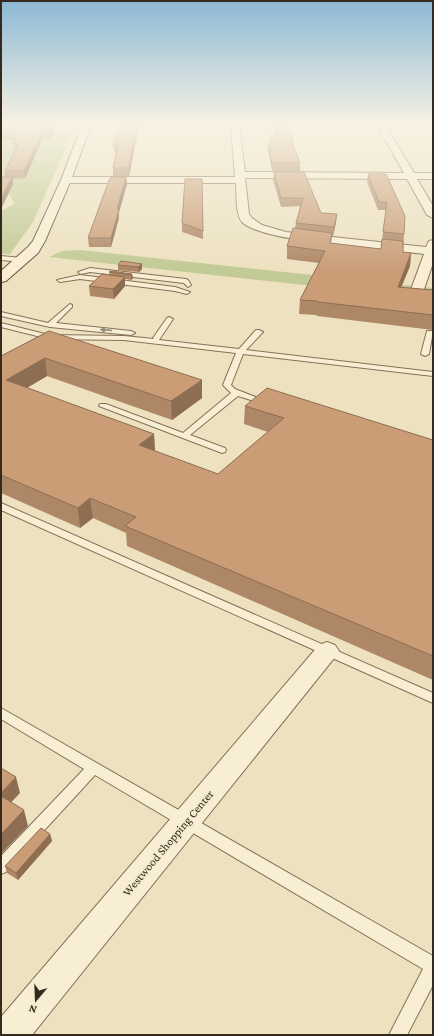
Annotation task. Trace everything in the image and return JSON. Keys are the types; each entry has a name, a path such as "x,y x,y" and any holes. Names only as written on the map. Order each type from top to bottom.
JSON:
{"main road":[{"path":"1,278 22,260 39,241 68,176"}],"street":[{"path":"408,173 433,215"},
{"path":"68,176 433,176"},
{"path":"240,176 244,214 247,220 253,225 264,230 293,236 432,248 417,292"},
{"name":"Westwood Shopping Center","path":"9,1035 327,651"}],"lane":[{"path":"1,258 22,260"},
{"path":"81,272 99,267 187,285"},
{"path":"90,270 187,285"},
{"path":"63,279 80,277 175,289 187,285"},
{"path":"50,325 70,306"},
{"path":"1,314 50,325 114,330 214,348"},
{"path":"157,338 169,319"},
{"path":"1,325 49,337 124,338 433,374"},
{"path":"259,332 241,351 227,385 236,393 274,405"},
{"path":"425,354 430,333"},
{"path":"37,343 49,337"},
{"path":"184,436 236,393"},
{"path":"103,406 222,450"},
{"path":"1,506 433,698"},
{"path":"1,713 433,966 398,1035"},
{"path":"1,867 93,768"}],"green space":[{"path":"1,173 55,173 33,222 10,254 1,254 1,211 14,204 10,195 1,192"},
{"path":"80,250 433,288 433,299 49,257 62,251"}],"building":[{"path":"274,173 305,173 321,213 337,214 334,227 296,223 303,198 281,198"},
{"path":"368,174 386,174 405,216 404,234 383,232 387,202 379,202"},
{"path":"1,177 12,177 1,199"},
{"path":"111,177 126,177 111,238 88,238 109,180"},
{"path":"185,179 202,179 203,231 182,223"},
{"path":"293,228 332,233 330,243 381,249 382,239 403,241 403,252 411,253 398,287 433,290 433,315 300,300 325,251 287,246"},
{"path":"121,261 142,264 138,267 118,265"},
{"path":"111,271 132,274 109,272"},
{"path":"102,274 125,277 113,289 89,286"},
{"path":"49,331 202,380 171,401 45,358 6,380 154,434 139,445 218,474 284,418 245,406 267,388 433,440 433,656 125,526 136,517 90,498 78,508 1,475 1,356"},
{"path":"1,768 16,777 1,793"},
{"path":"1,796 24,810 1,834"},
{"path":"41,828 50,834 16,873 5,866"}]}
